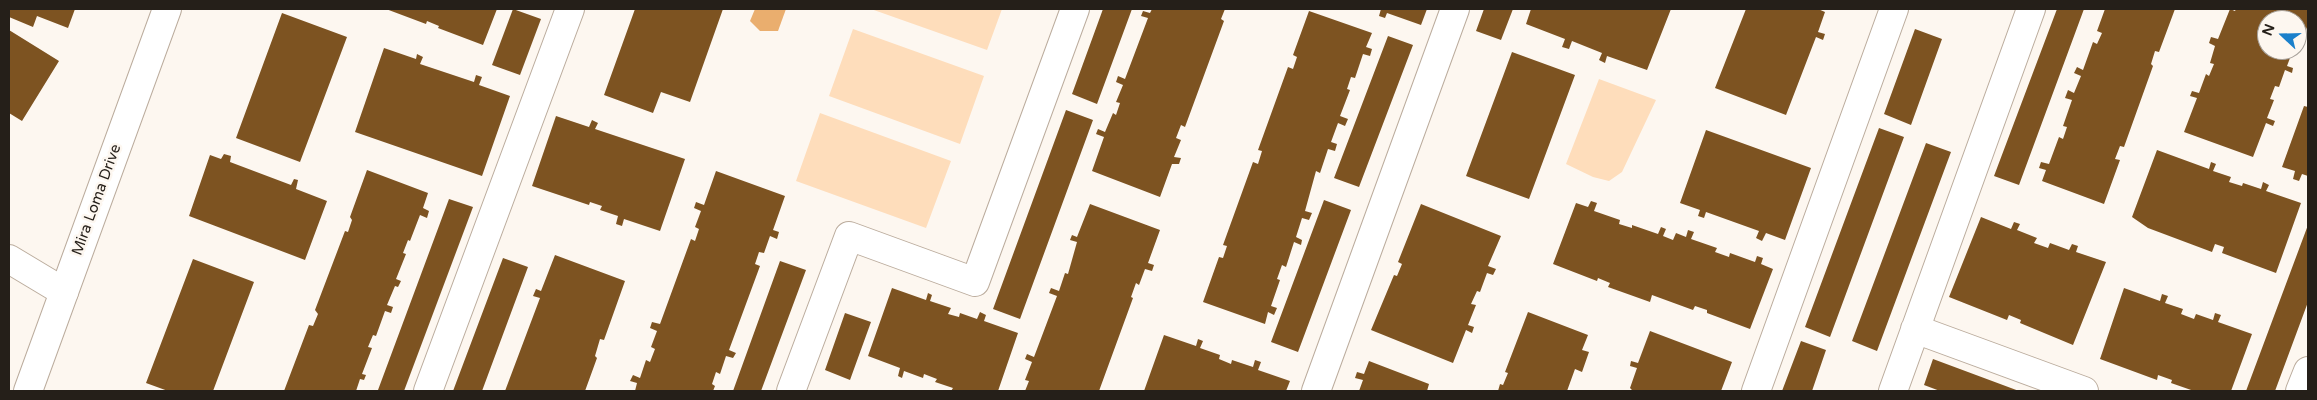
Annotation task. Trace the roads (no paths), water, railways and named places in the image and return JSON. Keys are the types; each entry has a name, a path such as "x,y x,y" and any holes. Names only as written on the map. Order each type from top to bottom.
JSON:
{"main road":[{"name":"Mira Loma Drive","path":"28,391 167,9"},
{"path":"428,391 570,9"},
{"path":"791,391 849,236 975,282 1075,9"},
{"path":"1316,391 1455,9"},
{"path":"1756,391 1894,9"},
{"path":"1893,391 2031,9"},
{"path":"9,259 64,292"},
{"path":"1915,329 2084,391"},
{"path":"2300,391 2308,371"}]}
